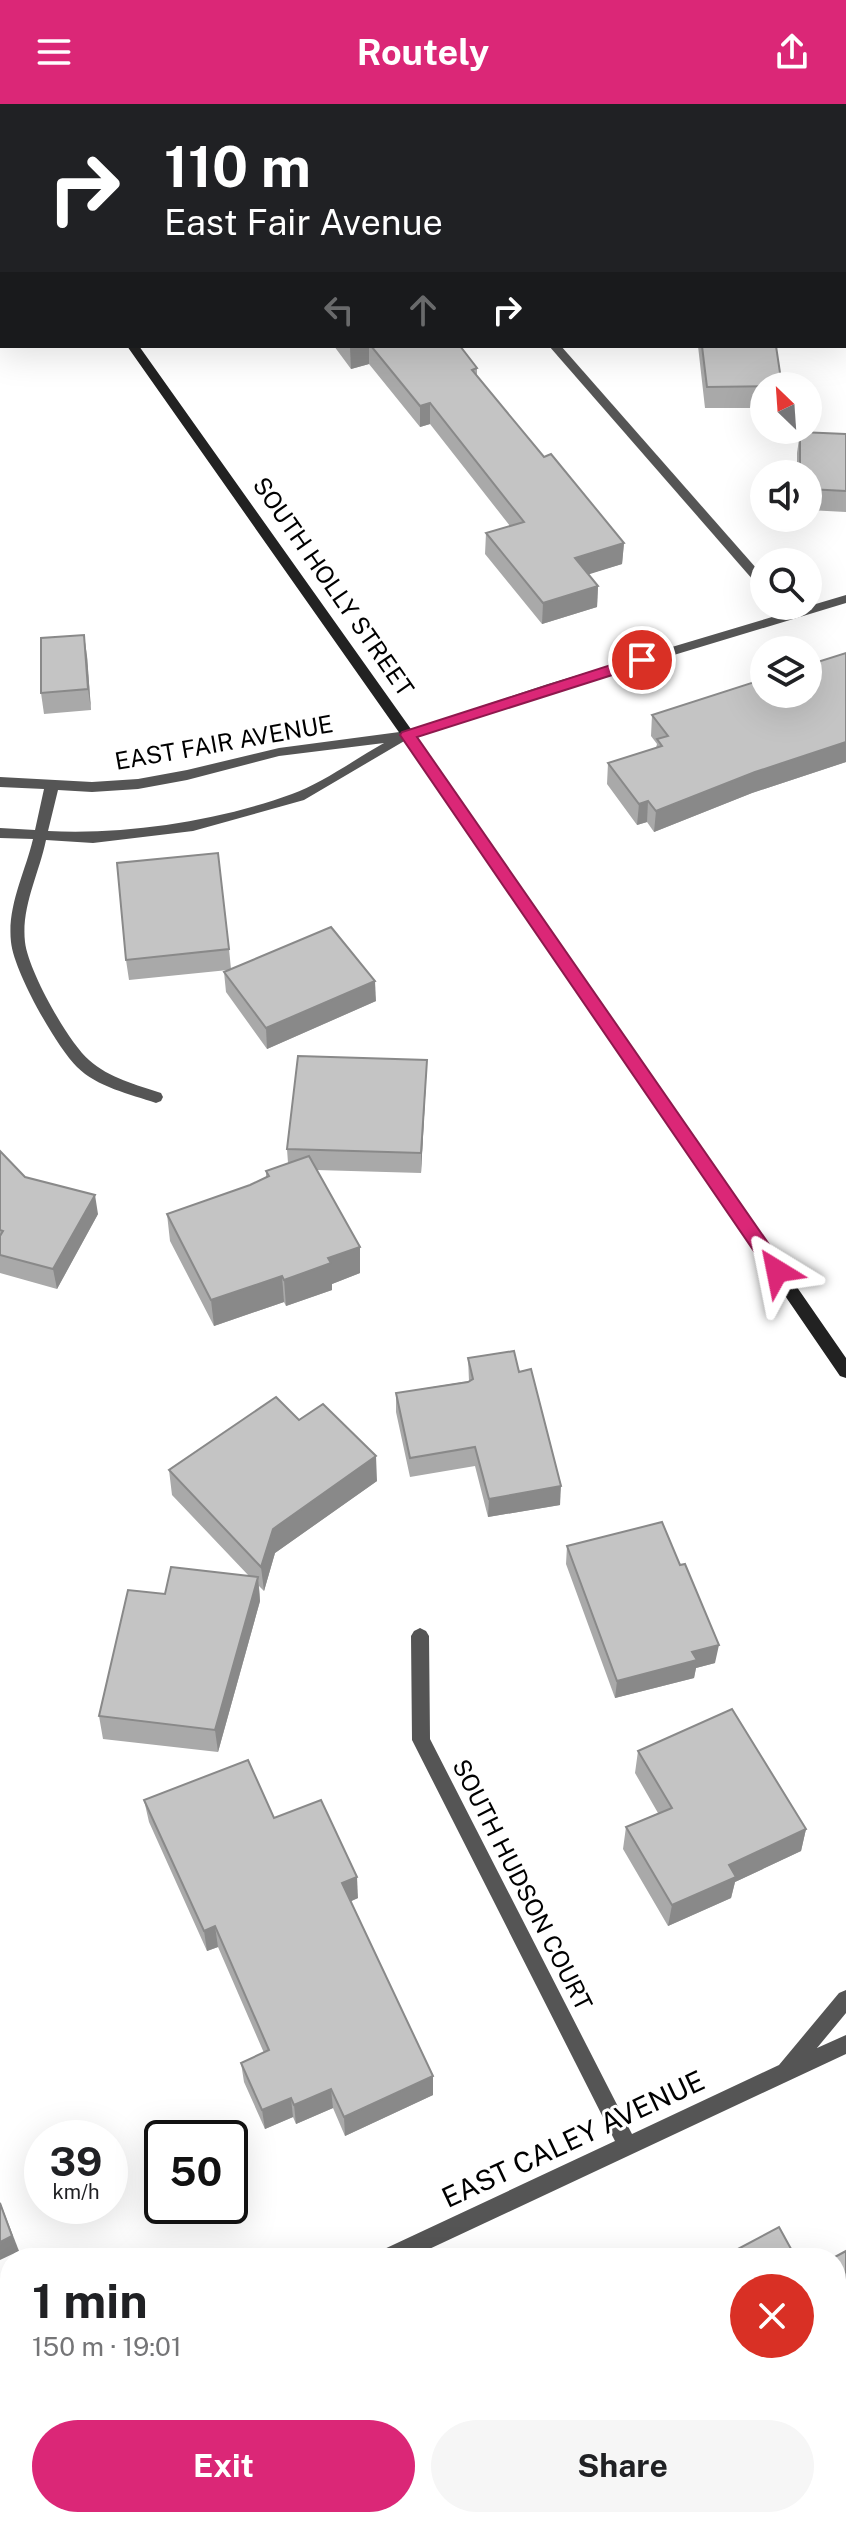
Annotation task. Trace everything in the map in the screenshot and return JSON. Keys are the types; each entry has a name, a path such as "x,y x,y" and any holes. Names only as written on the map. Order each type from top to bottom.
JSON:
{"main road":[{"name":"SOUTH HOLLY STREET","path":"134,348 408,735 846,1371"}],"street":[{"path":"557,348 750,569"},
{"name":"EAST FAIR AVENUE","path":"822,604 846,599"},
{"name":"EAST FAIR AVENUE","path":"0,782 92,787 138,784 279,752 408,735 759,620"},
{"name":"EAST FAIR AVENUE","path":"0,833 93,838 142,835 252,812 299,797 408,735"},
{"path":"52,785 41,836 20,903 18,943 30,979 56,1026 83,1064 113,1083 156,1097"},
{"name":"SOUTH HUDSON COURT","path":"420,1636 421,1740 627,2144"},
{"name":"EAST CALEY AVENUE","path":"784,2071 846,1999"},
{"name":"EAST CALEY AVENUE","path":"408,2248 846,2044"}],"building":[{"path":"373,348 462,348 477,368 472,370 544,457 551,454 624,543 575,558 598,586 543,603 486,533 524,522 430,403 420,406"},
{"path":"702,348 776,348 780,372 750,372 750,386 707,387"},
{"path":"822,433 846,434 846,491 822,490 822,460 800,460 800,444 822,444"},
{"path":"84,635 88,689 41,693 41,638"},
{"path":"846,653 846,742 755,772 656,811 648,801 639,804 608,763 662,746 657,739 668,736 652,715 750,684 750,708 822,708 822,661"},
{"path":"218,853 229,949 126,960 117,863"},
{"path":"331,927 375,981 266,1028 224,972"},
{"path":"298,1056 427,1060 421,1153 287,1149"},
{"path":"0,1151 25,1177 95,1195 53,1269 0,1255 3,1231 0,1230"},
{"path":"309,1156 360,1247 328,1258 331,1263 284,1280 282,1276 211,1300 167,1214 250,1185 269,1176 266,1171"},
{"path":"514,1351 519,1372 531,1369 561,1486 489,1499 475,1447 410,1458 396,1393 468,1382 473,1379 468,1358"},
{"path":"276,1397 299,1420 323,1404 376,1456 273,1529 261,1567 169,1470"},
{"path":"662,1522 680,1565 685,1564 719,1645 692,1652 697,1660 617,1681 567,1546"},
{"path":"171,1567 258,1577 215,1730 99,1716 128,1590 165,1594"},
{"path":"732,1709 806,1829 729,1865 736,1877 672,1905 626,1827 672,1808 638,1751"},
{"path":"248,1760 274,1818 321,1800 357,1877 342,1883 433,2076 344,2117 331,2089 294,2105 291,2098 262,2110 241,2063 269,2050 215,1926 204,1931 144,1800"},
{"path":"0,2203 12,2236 0,2242"},
{"path":"779,2227 791,2248 740,2248"}],"route":[{"path":"642,660 408,735 777,1271"}]}
